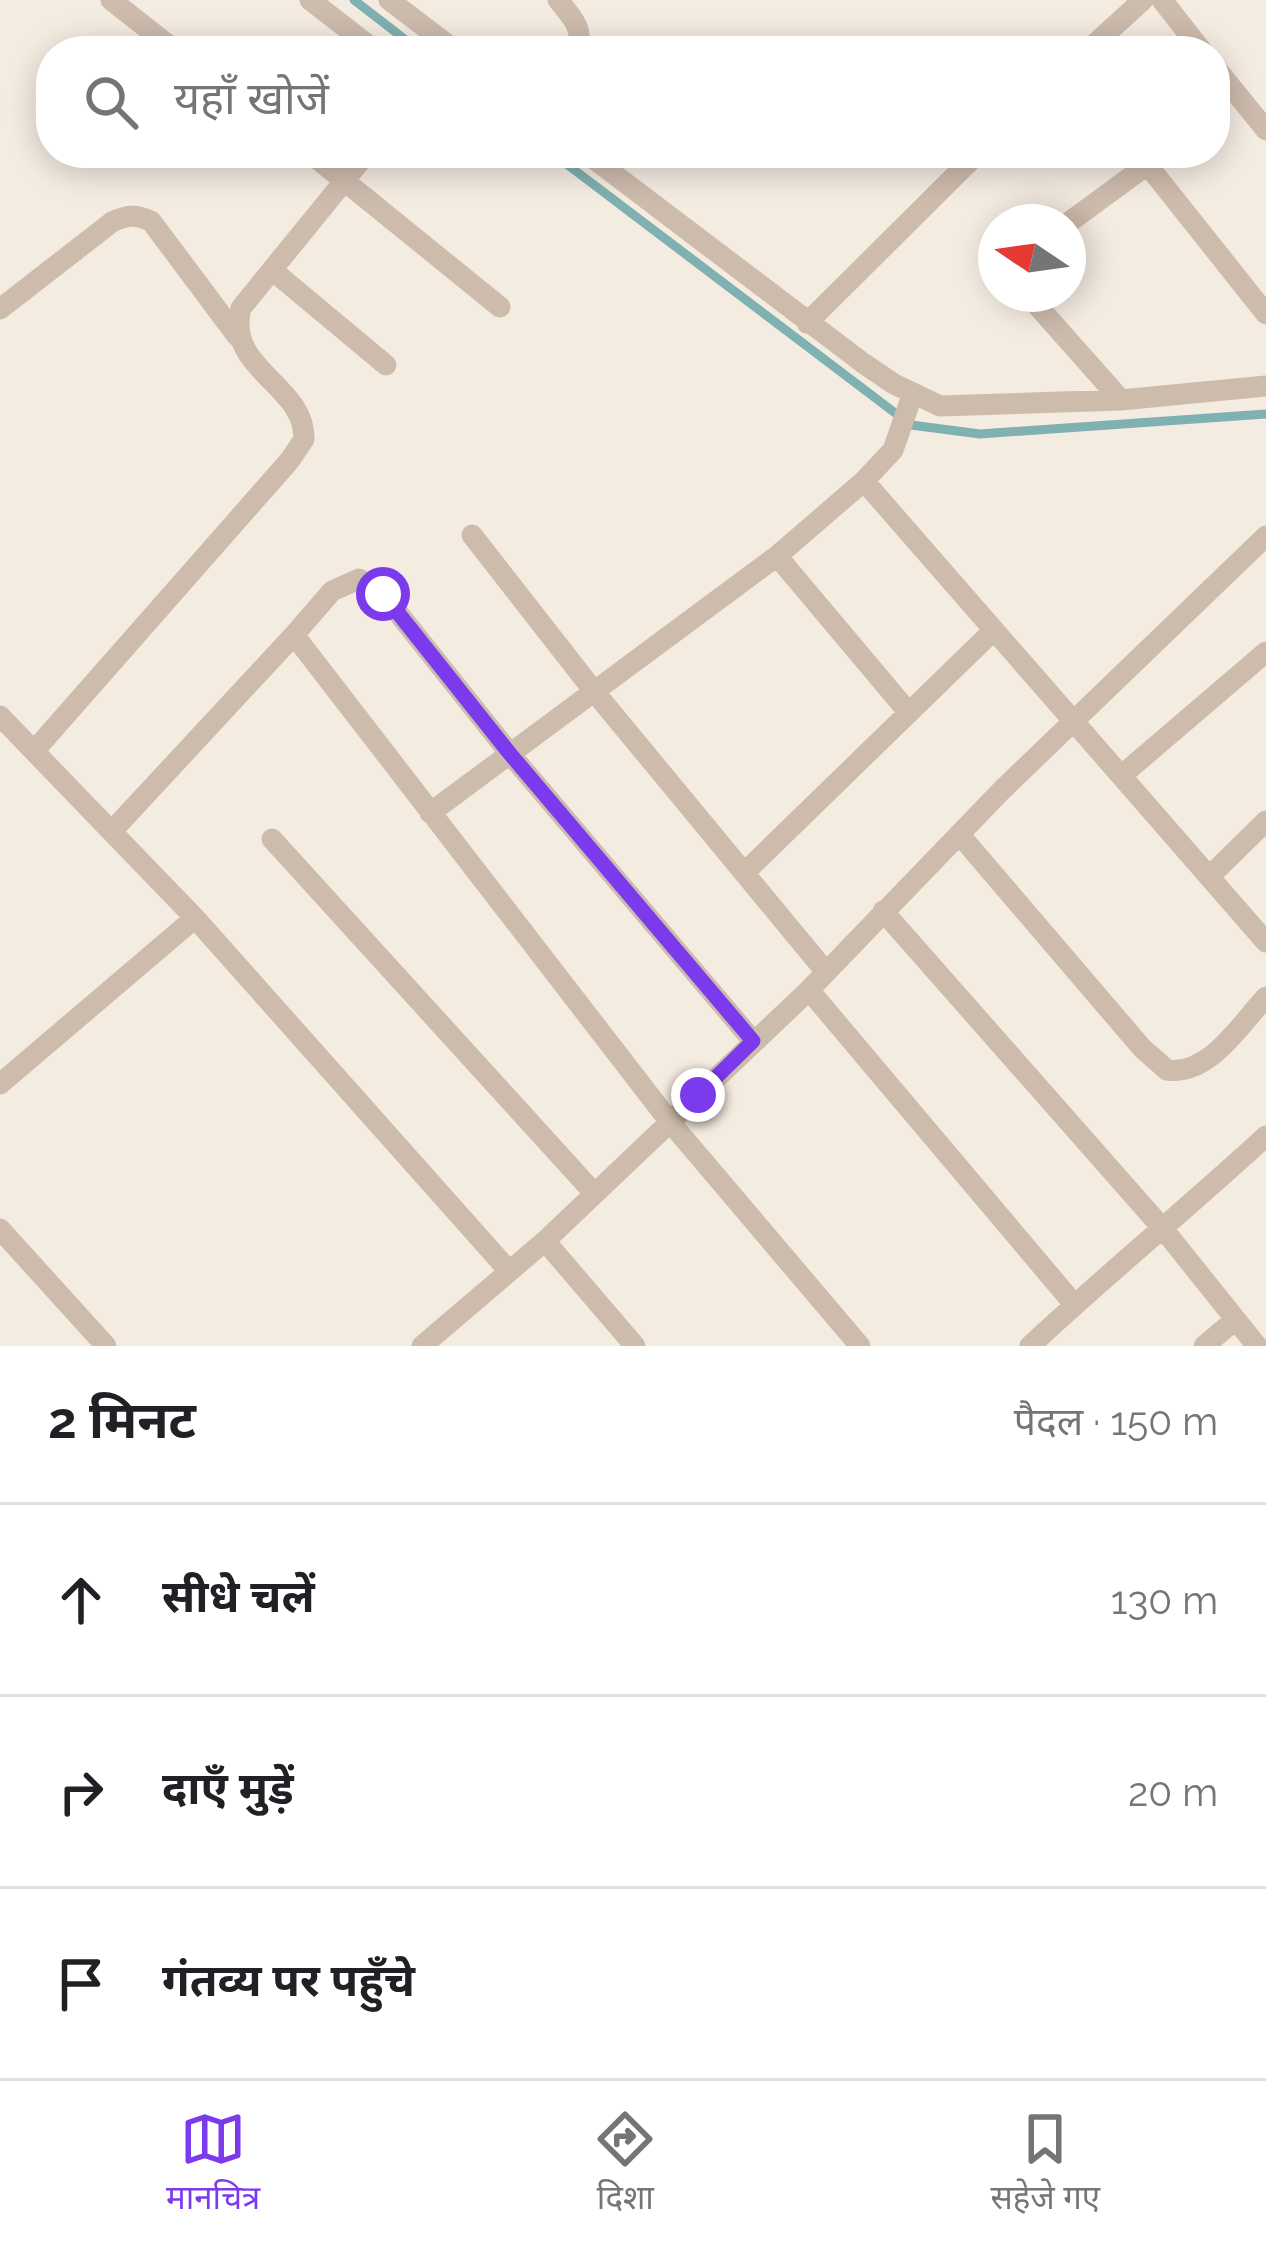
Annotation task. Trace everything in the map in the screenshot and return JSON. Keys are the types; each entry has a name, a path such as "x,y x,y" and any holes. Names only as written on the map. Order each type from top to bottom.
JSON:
{"street":[{"path":"111,0 157,36"},
{"path":"310,0 357,36"},
{"path":"389,0 435,36"},
{"path":"558,0 580,36"},
{"path":"1103,36 1143,0"},
{"path":"1162,0 1190,36"},
{"path":"1230,86 1266,130"},
{"path":"331,168 500,307"},
{"path":"238,336 242,308 354,168"},
{"path":"606,168 911,400 940,406 1121,400 1266,386"},
{"path":"807,323 963,168"},
{"path":"1086,208 1132,168"},
{"path":"1149,168 1266,314"},
{"path":"0,309 112,222 126,215 140,216 151,221 299,416 304,439 35,750"},
{"path":"272,270 386,365"},
{"path":"1043,312 1121,400"},
{"path":"430,813 777,556 864,482 899,438 911,400"},
{"path":"864,482 1266,942"},
{"path":"472,535 826,972"},
{"path":"422,1346 544,1240 809,990 959,834 1266,536"},
{"path":"777,556 909,713"},
{"path":"112,831 293,635 344,583 359,579 383,594 511,755 753,1041"},
{"path":"744,873 994,630"},
{"path":"293,635 670,1122 860,1346"},
{"path":"1121,776 1266,652"},
{"path":"0,716 195,918 509,1271"},
{"path":"1209,877 1266,821"},
{"path":"959,834 1142,1048 1167,1070 1194,1069 1266,997"},
{"path":"272,838 594,1193"},
{"path":"883,911 1164,1230 1258,1346"},
{"path":"0,1084 195,918"},
{"path":"809,990 1073,1304"},
{"path":"1030,1346 1266,1136"},
{"path":"0,1229 106,1346"},
{"path":"544,1240 635,1346"},
{"path":"1204,1346 1235,1319"},
{"path":"1053,1325 1069,1346"}],"waterway":[{"path":"354,0 401,36"},
{"path":"572,168 911,425 980,434 1266,414"}],"route":[{"path":"383,594 511,755 753,1041 698,1095"}]}
